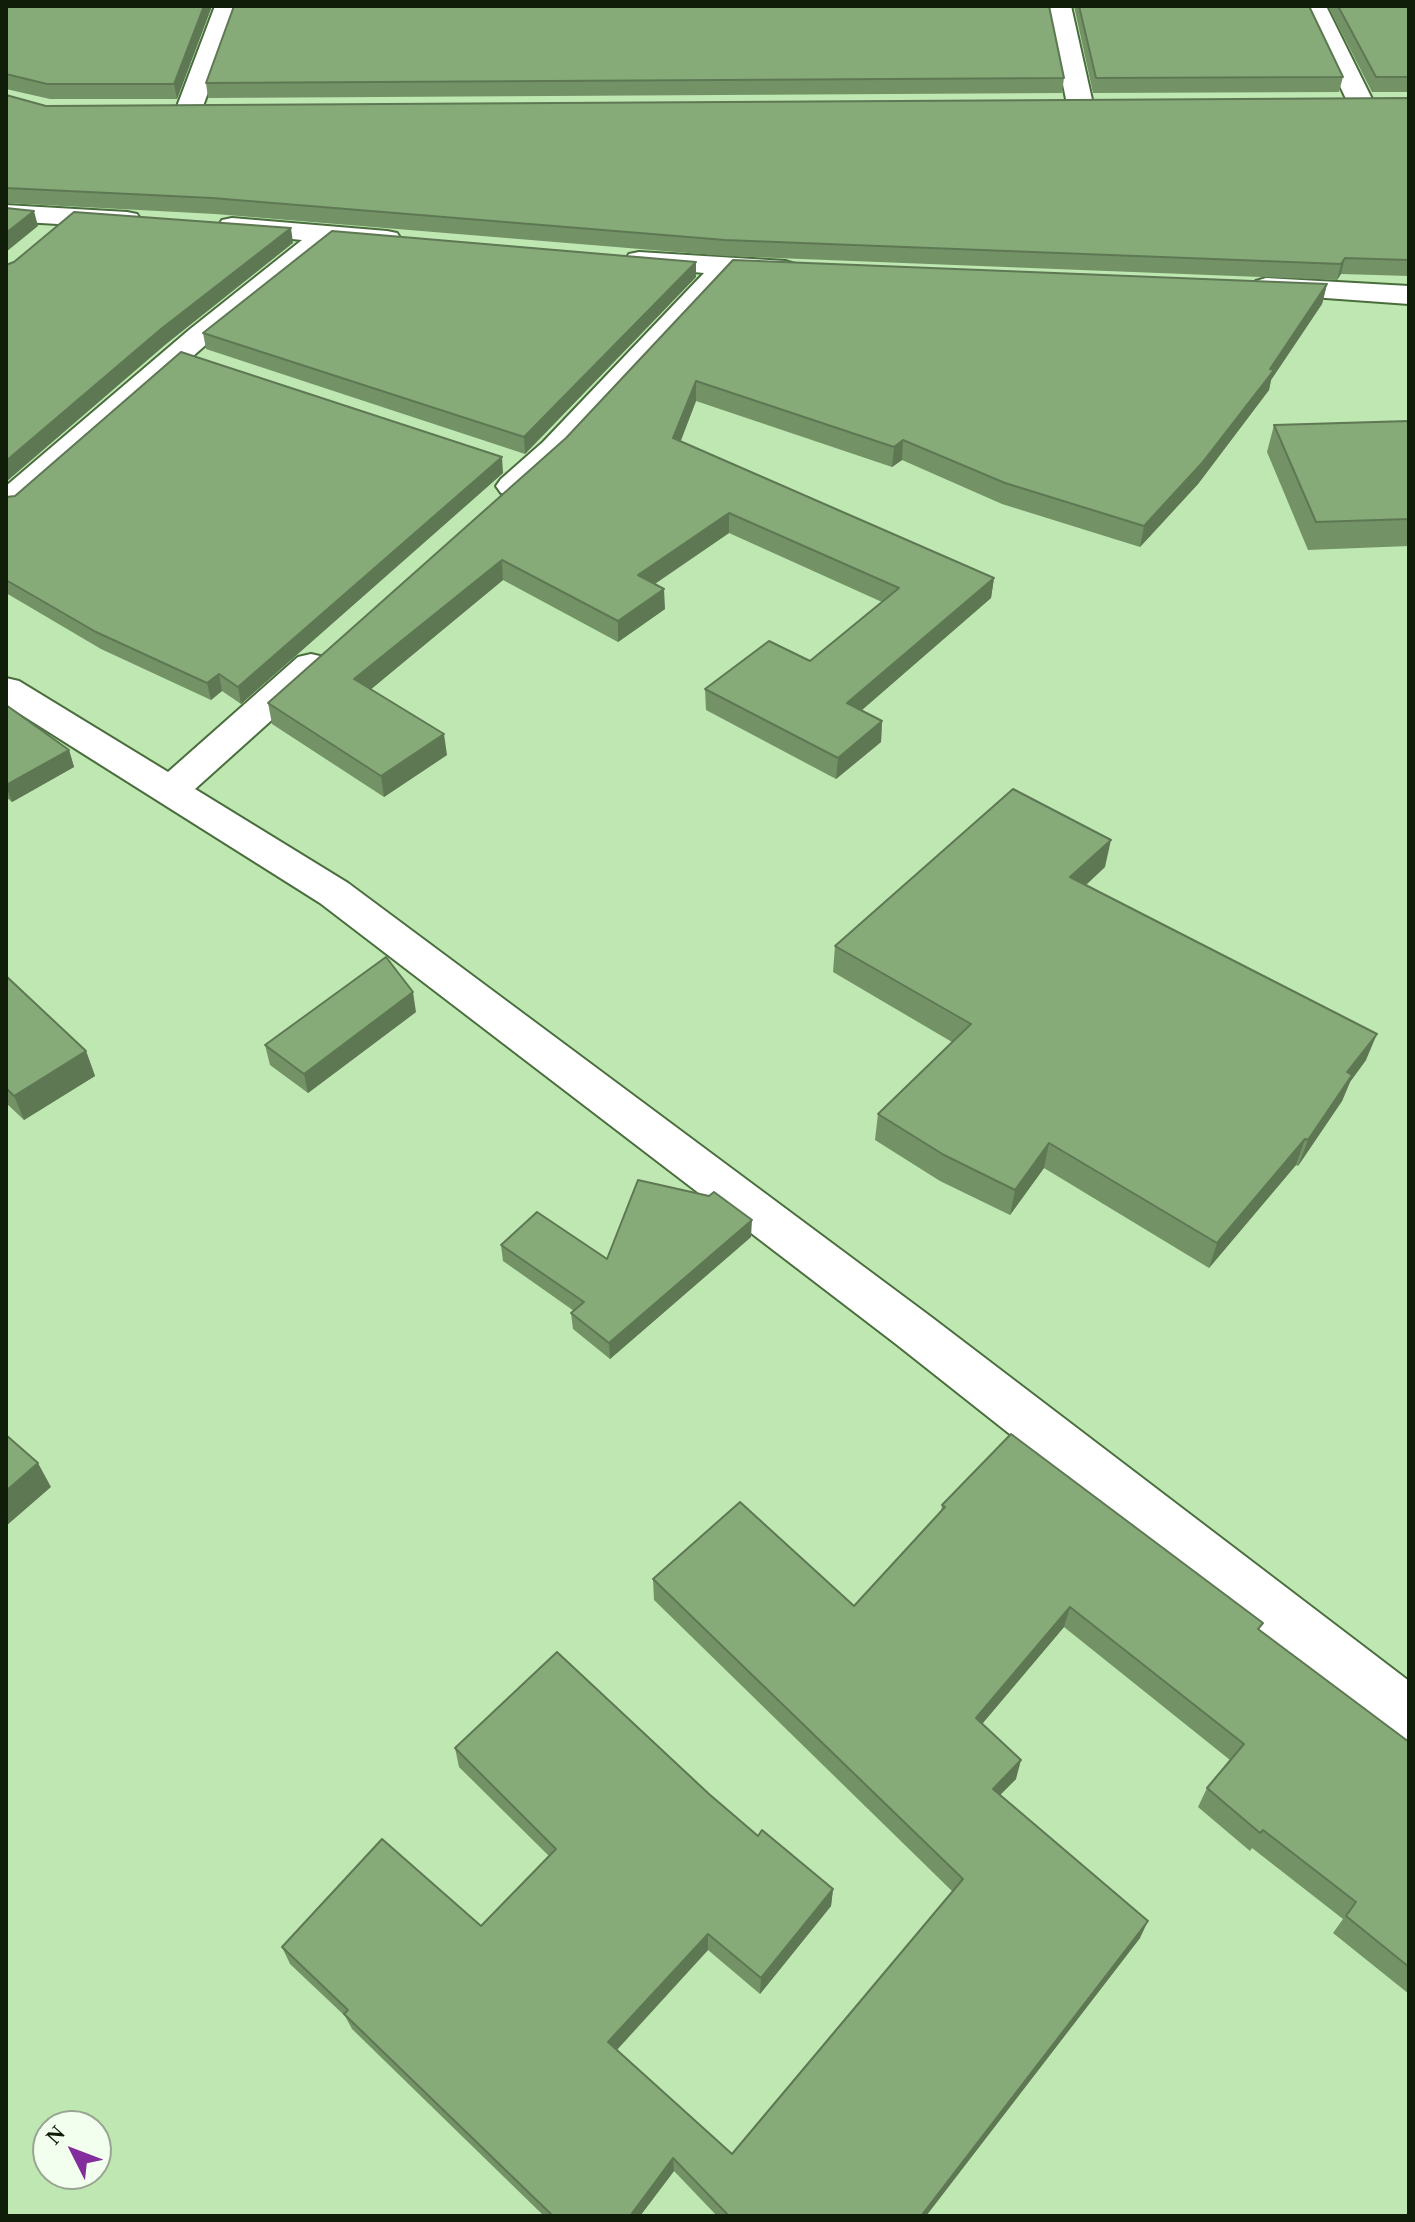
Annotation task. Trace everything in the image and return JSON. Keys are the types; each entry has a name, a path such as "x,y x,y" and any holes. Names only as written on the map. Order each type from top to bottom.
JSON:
{"street":[{"path":"189,109 227,6"},
{"path":"1059,6 1080,104"},
{"path":"1314,6 1361,103"},
{"path":"1330,103 1393,102"},
{"path":"1048,104 1111,104"},
{"path":"158,109 221,108"},
{"path":"6,213 151,221"},
{"path":"35,246 72,216"},
{"path":"199,224 419,242"},
{"path":"6,503 193,358 327,234"},
{"path":"618,259 725,268 820,271"},
{"path":"484,511 516,465 725,268"},
{"path":"1245,286 1409,295"},
{"path":"170,791 333,646"},
{"path":"6,689 334,893 913,1330 1409,1715"}],"building":[{"path":"6,6 204,6 174,84 47,84 6,74"},
{"path":"234,6 1049,6 1064,78 206,83"},
{"path":"1079,6 1309,6 1343,77 1096,78"},
{"path":"1338,6 1409,6 1409,77 1376,77"},
{"path":"6,95 46,106 1409,98 1409,260 1345,258 1341,264 725,240 212,198 6,188"},
{"path":"6,208 34,211 6,233"},
{"path":"74,212 291,228 161,329 6,461 6,265 14,262"},
{"path":"332,231 696,262 524,437 203,333"},
{"path":"733,260 1327,284 1270,369 1274,370 1202,463 1144,526 1005,483 903,440 894,447 696,381 673,438 994,578 847,703 882,721 838,758 705,689 769,641 810,661 899,588 729,513 638,575 664,589 618,621 502,560 354,679 444,734 381,776 268,703 566,438"},
{"path":"181,352 502,457 238,687 219,674 207,683 96,632 6,580 6,497 15,496"},
{"path":"1409,421 1409,519 1316,522 1274,425"},
{"path":"6,705 69,750 6,785"},
{"path":"1013,789 1111,840 1070,877 1377,1034 1347,1072 1352,1075 1308,1140 1305,1139 1217,1243 1049,1143 1015,1190 944,1155 878,1114 971,1024 835,946"},
{"path":"386,957 413,992 304,1074 265,1045"},
{"path":"6,976 86,1051 14,1096 6,1088"},
{"path":"638,1180 709,1196 714,1192 752,1220 609,1343 571,1313 584,1302 501,1245 537,1212 607,1259"},
{"path":"1011,1434 1263,1623 1258,1629 1409,1742 1409,1967 1346,1916 1356,1902 1263,1830 1260,1833 1207,1788 1244,1744 1070,1607 976,1718 1021,1760 993,1789 1148,1921 921,2216 729,2216 673,2158 630,2216 553,2216 344,2014 348,2010 282,1947 382,1839 481,1926 556,1849 455,1748 557,1652 709,1794 758,1836 762,1830 833,1889 761,1978 708,1934 608,2042 732,2154 963,1879 653,1579 740,1502 854,1606 945,1507 942,1505"},
{"path":"6,1435 38,1463 6,1491"}]}
